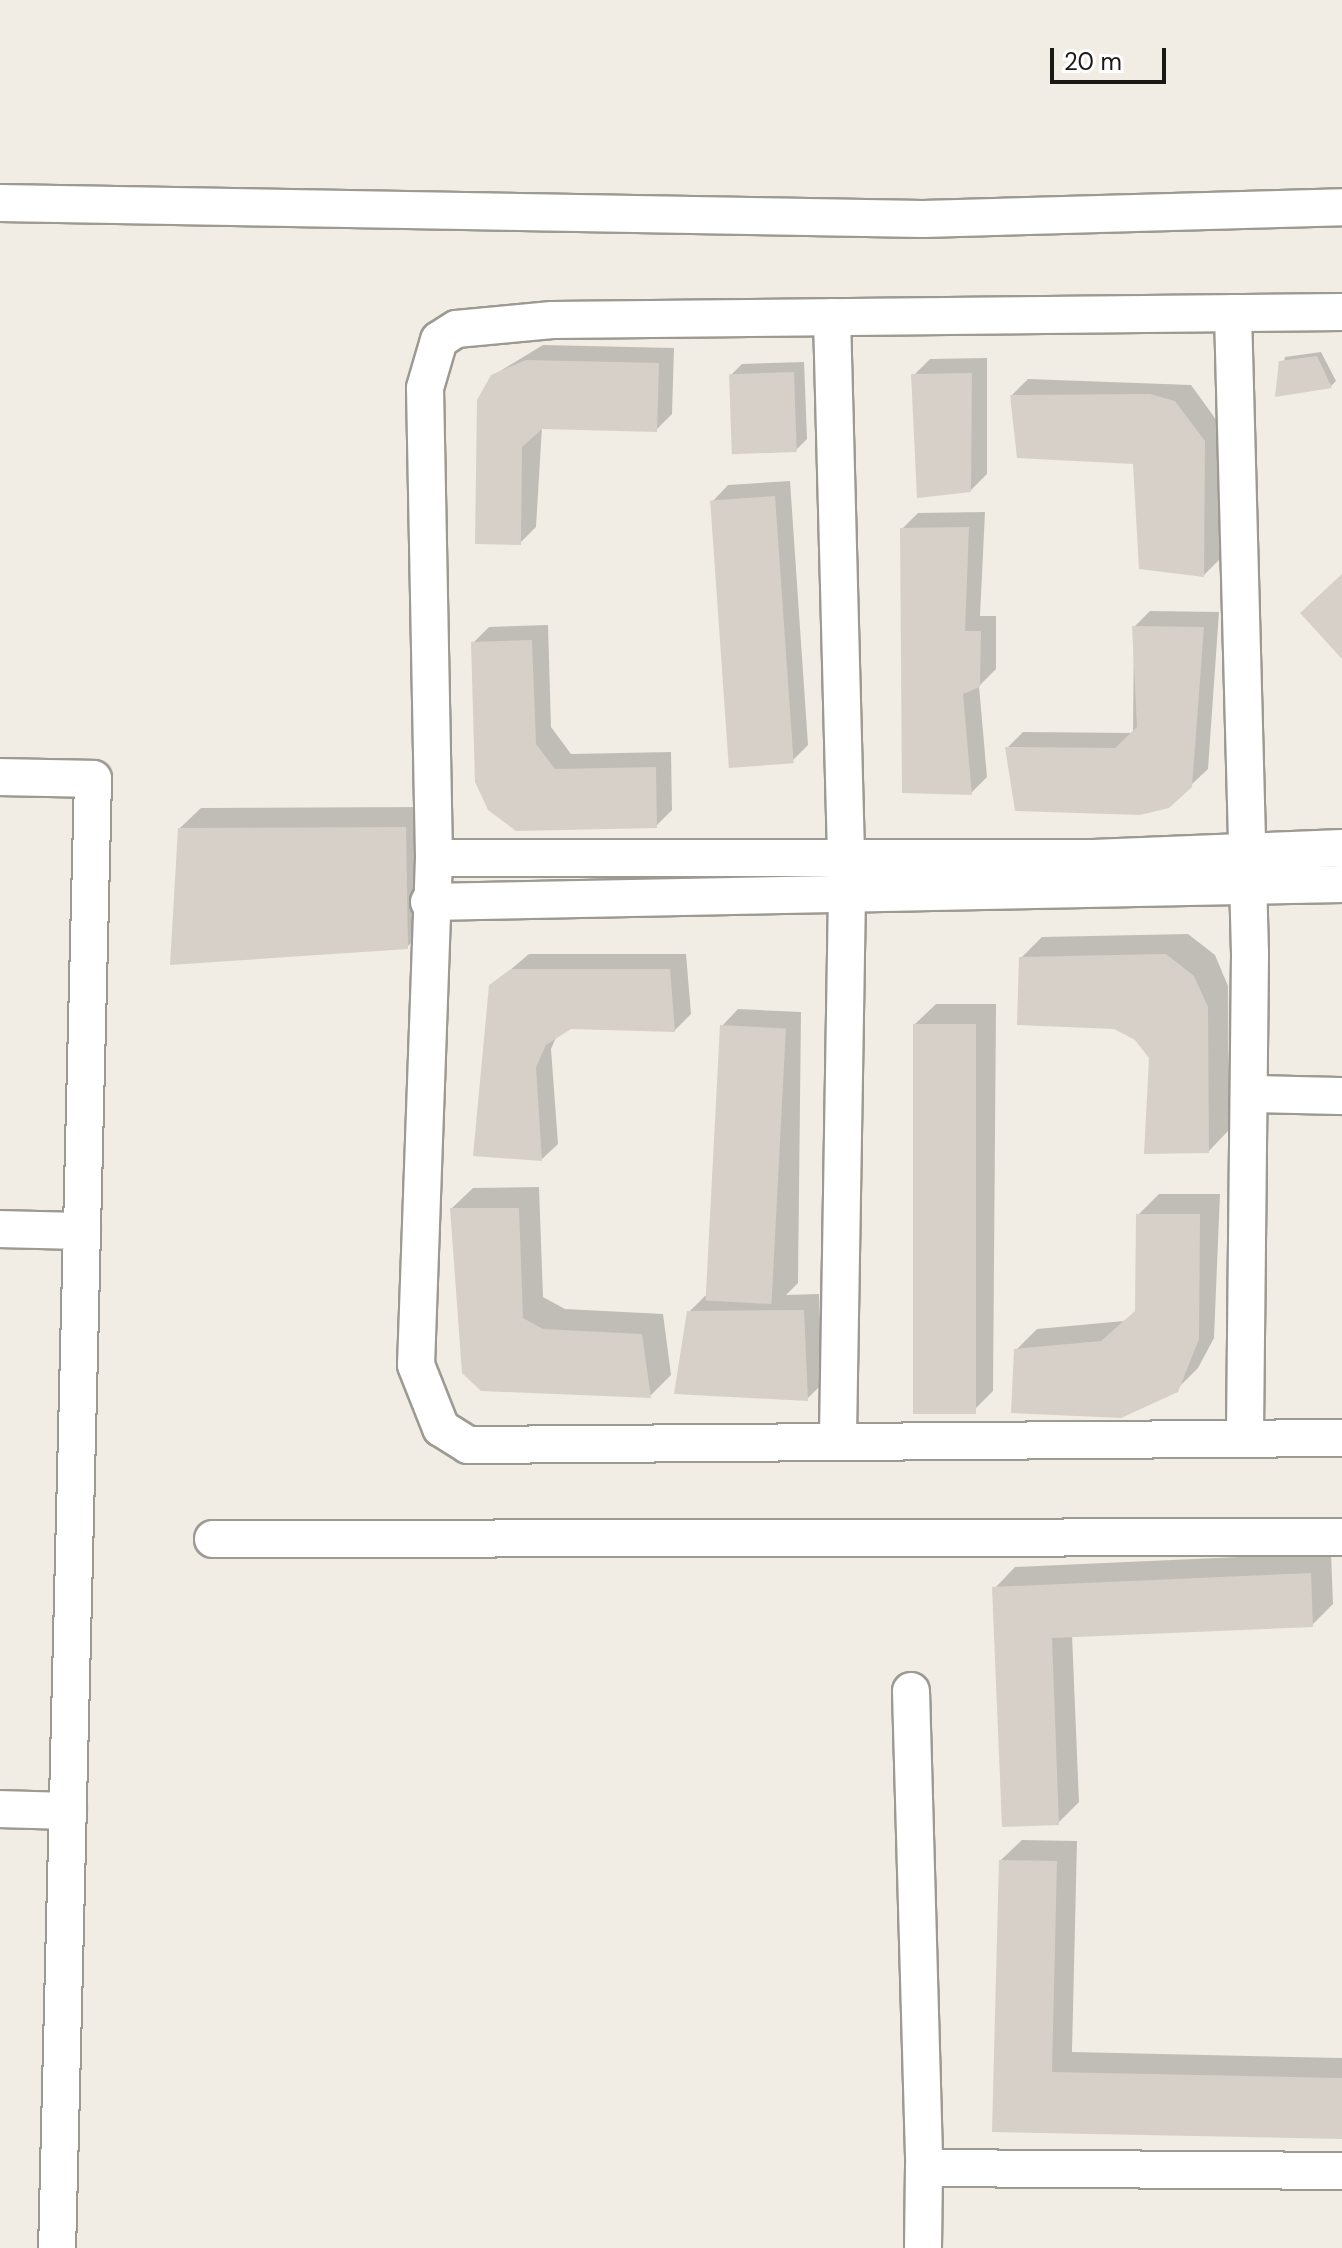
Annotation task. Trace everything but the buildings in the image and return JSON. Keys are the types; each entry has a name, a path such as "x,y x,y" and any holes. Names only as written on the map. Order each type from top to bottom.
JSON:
{"street":[{"path":"0,203 907,219 1342,207"},
{"path":"1342,312 552,320 456,329 439,340 425,388 434,858 429,902 416,1365 441,1428 468,1445 838,1437 1342,1438"},
{"path":"1233,313 1248,849 1251,1094 1245,1438"},
{"path":"832,317 847,852 838,1437"},
{"path":"0,777 93,779 57,2248"},
{"path":"434,858 630,862 847,852 1093,858 1248,849 1342,848"},
{"path":"429,902 1342,884"},
{"path":"1251,1094 1342,1096"},
{"path":"0,1229 82,1231"},
{"path":"213,1539 1342,1537"},
{"path":"911,1691 924,2168 923,2248"},
{"path":"0,1809 68,1811"},
{"path":"924,2168 1342,2171"}]}
